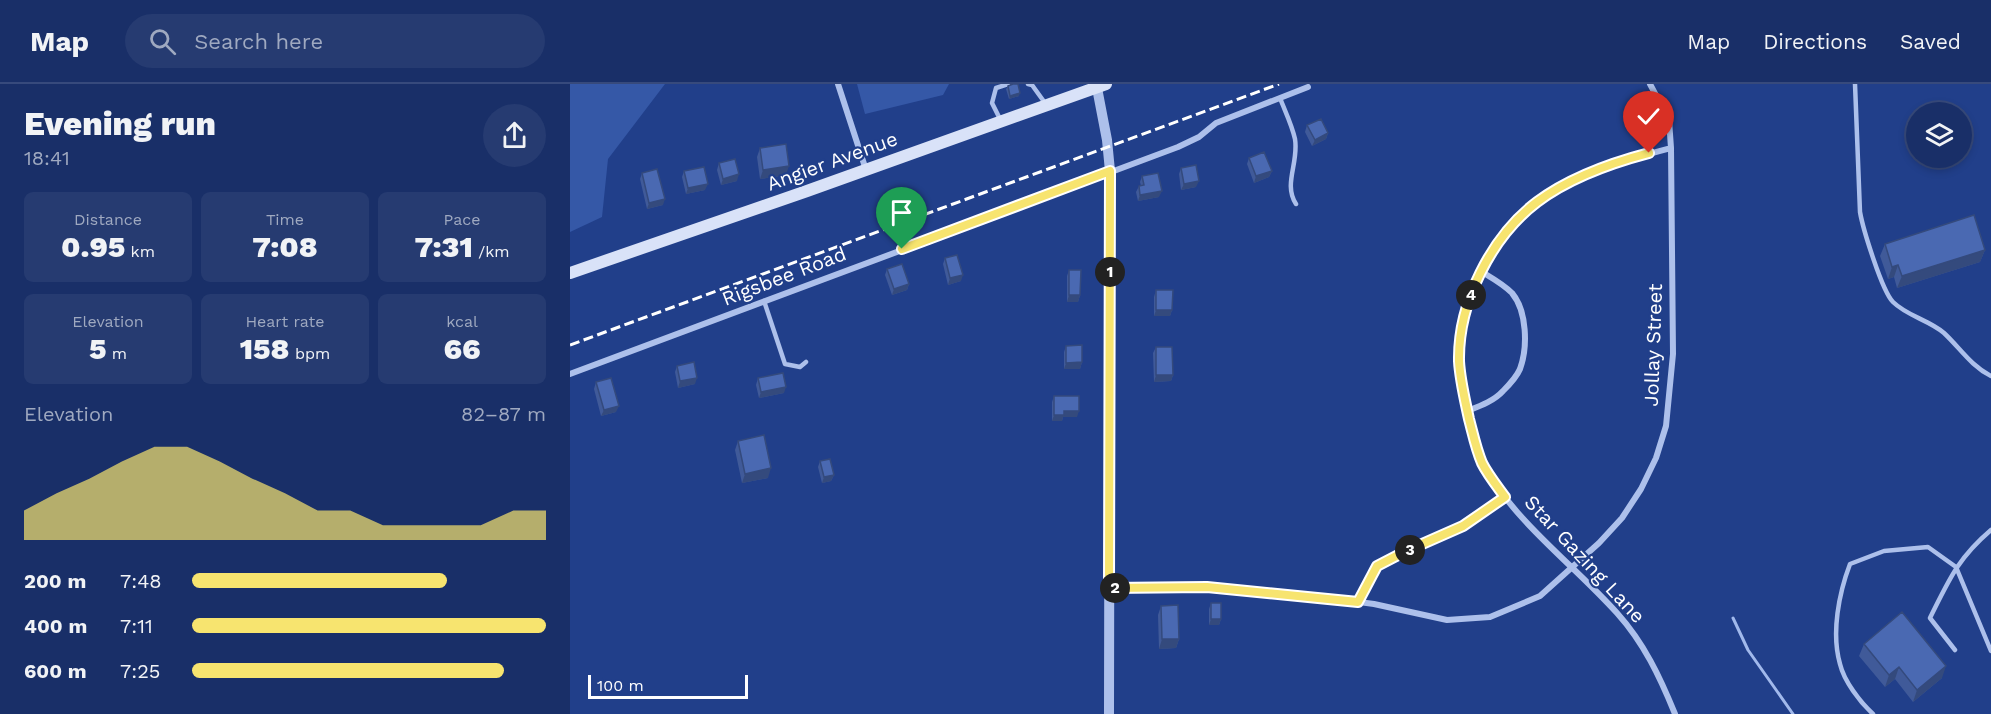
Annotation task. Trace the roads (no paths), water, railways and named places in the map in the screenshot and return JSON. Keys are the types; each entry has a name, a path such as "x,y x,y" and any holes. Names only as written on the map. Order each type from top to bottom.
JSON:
{"main road":[{"name":"Angier Avenue","path":"570,273 1101,86"}],"street":[{"path":"838,84 866,170"},
{"name":"Jollay Street","path":"1109,588 1207,587 1358,602 1447,620 1490,617 1540,596 1599,543 1622,518 1641,489 1656,458 1666,426 1672,354 1671,147 1669,120 1650,84"},
{"path":"1101,86 1110,171 1109,714"},
{"name":"Rigsbee Road","path":"570,374 1178,147 1198,137 1216,123 1308,87"},
{"name":"Star Gazing Lane","path":"1671,147 1611,164 1563,186 1539,201 1501,239 1468,301 1461,331 1459,360 1473,438 1483,464 1505,497 1553,550 1573,566 1617,613 1636,637 1656,669 1676,714"},
{"path":"1467,411 1492,400 1502,392 1519,370 1523,357 1524,328 1518,303 1504,287 1482,272"},
{"path":"1358,602 1377,566 1463,526 1505,497"}],"lane":[{"path":"1000,121 992,103 996,88 1008,84"},
{"path":"1028,84 1047,105"},
{"path":"1855,84 1860,212 1863,230 1888,296 1901,308 1932,324 1975,367 1991,376"},
{"path":"1280,98 1295,138 1296,155 1290,195 1296,204"},
{"path":"764,301 785,364 800,367 806,362"},
{"path":"1954,650 1930,618 1956,567 1972,546 1991,531"},
{"path":"1873,714 1859,701 1840,665 1836,626 1842,585 1850,564 1884,551 1928,547 1956,567 1991,651"}],"waterway":[{"path":"1733,618 1748,650 1793,714"}],"railway":[{"path":"570,345 1279,84"}]}
